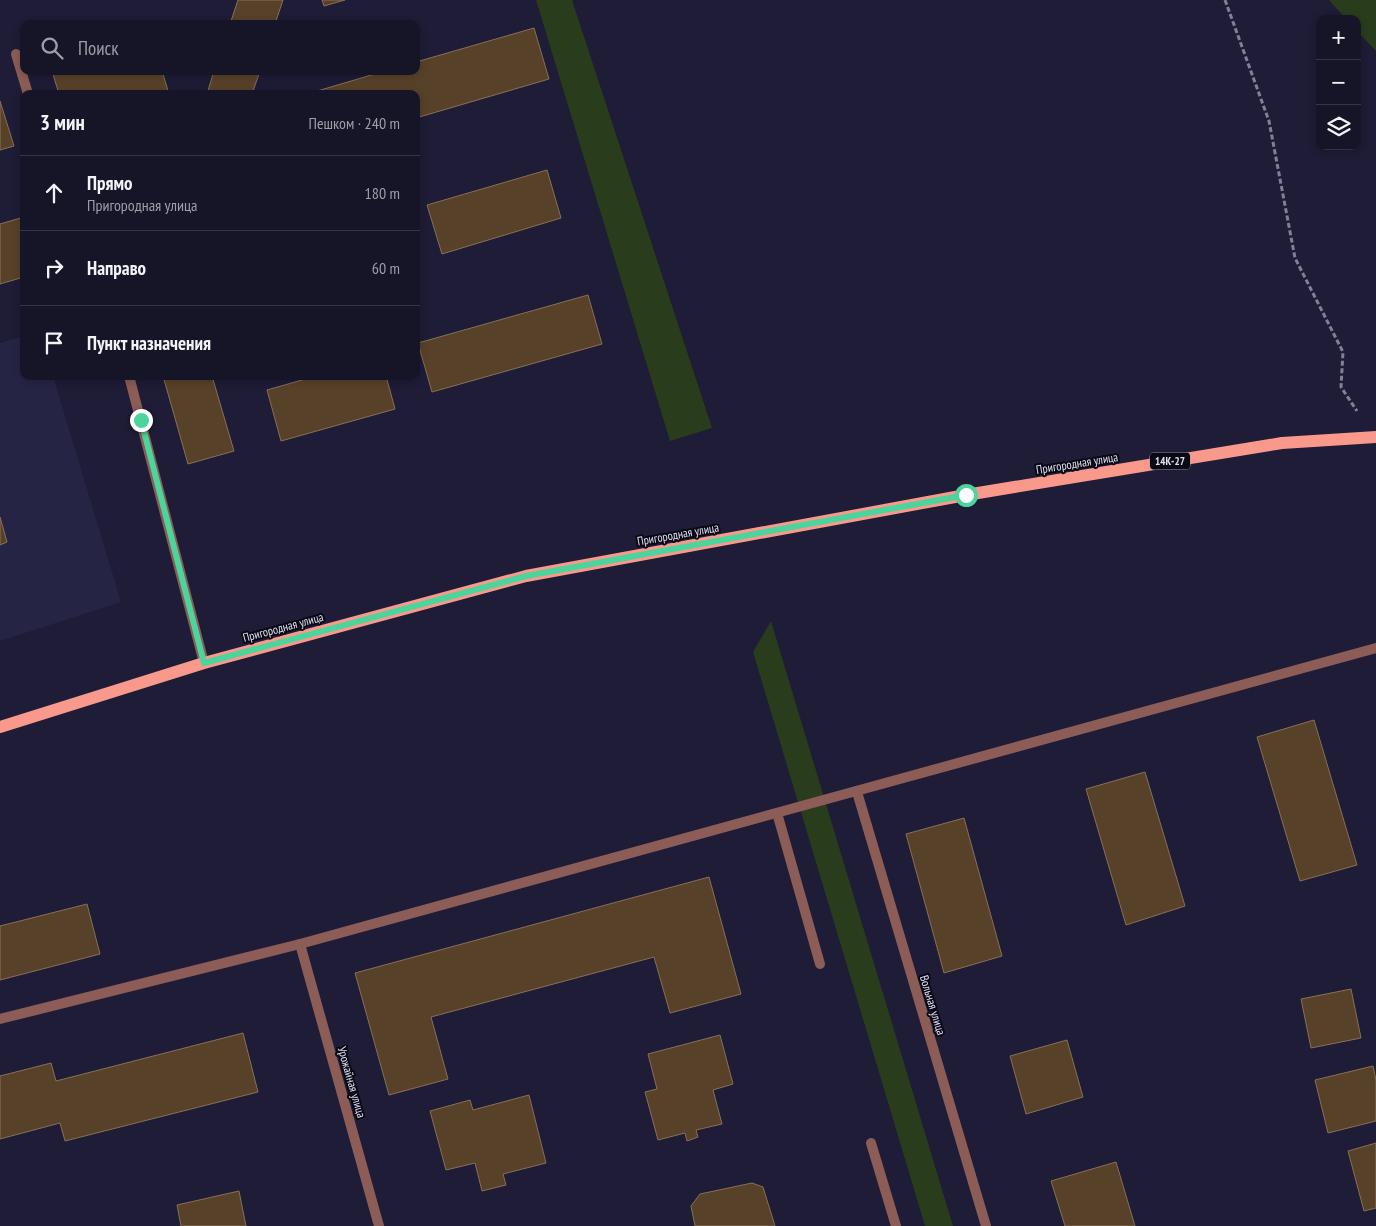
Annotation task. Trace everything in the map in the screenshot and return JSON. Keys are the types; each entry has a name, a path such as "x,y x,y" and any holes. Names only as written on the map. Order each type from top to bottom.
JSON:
{"main road":[{"name":"Пригородная улица","path":"0,727 204,663 536,574 966,495 1282,443 1376,438"}],"street":[{"path":"16,54 20,67"},
{"path":"22,75 27,90"},
{"path":"130,380 204,663"},
{"path":"0,1019 300,944 1376,648"},
{"name":"Вольная улица","path":"857,792 986,1226"},
{"path":"777,813 820,964"},
{"name":"Урожайная улица","path":"300,944 379,1226"},
{"path":"871,1143 896,1226"}],"path":[{"path":"1225,0 1269,121 1295,258 1344,352 1341,387 1357,411"}],"shaded area":[{"path":"20,337 20,380 54,380 121,602 0,641 0,343"}],"green space":[{"path":"536,0 572,0 712,428 670,441"},
{"path":"1329,0 1376,0 1376,51 1361,35 1361,15 1342,15"},
{"path":"771,621 953,1226 925,1226 753,652"}],"building":[{"path":"238,0 283,0 276,20 231,20"},
{"path":"322,0 345,0 324,6"},
{"path":"534,28 549,79 420,117 420,90 321,90 371,75 420,75 420,61"},
{"path":"53,75 163,75 168,90 58,90"},
{"path":"213,75 259,75 253,90 208,90"},
{"path":"0,101 14,146 0,150"},
{"path":"547,170 561,218 442,254 427,205"},
{"path":"20,218 20,278 0,284 0,224"},
{"path":"588,295 602,344 432,392 420,350 420,342"},
{"path":"164,380 213,380 234,451 188,464"},
{"path":"302,380 387,380 395,409 281,441 267,390"},
{"path":"0,517 7,542 0,545"},
{"path":"1314,720 1357,865 1300,881 1257,737"},
{"path":"1145,772 1185,906 1126,925 1086,789"},
{"path":"964,818 1002,956 944,973 906,834"},
{"path":"709,877 741,994 670,1013 654,957 431,1017 448,1079 389,1095 355,973"},
{"path":"87,904 100,954 0,980 0,926"},
{"path":"1351,989 1361,1038 1311,1048 1301,999"},
{"path":"243,1033 258,1092 65,1141 60,1123 0,1139 0,1076 51,1063 56,1081"},
{"path":"720,1035 733,1084 713,1090 722,1124 696,1130 698,1137 687,1141 685,1133 658,1140 645,1092 657,1089 648,1054"},
{"path":"1067,1040 1083,1097 1026,1114 1010,1056"},
{"path":"1373,1066 1376,1080 1376,1121 1328,1133 1315,1080"},
{"path":"529,1095 546,1163 503,1174 506,1185 482,1191 475,1163 446,1170 430,1111 470,1100 473,1110"},
{"path":"1376,1143 1376,1208 1364,1211 1348,1151"},
{"path":"1116,1162 1135,1226 1065,1226 1051,1181"},
{"path":"752,1183 763,1187 775,1226 695,1226 691,1206 700,1194"},
{"path":"239,1191 246,1226 181,1226 177,1205"}],"route":[{"path":"141,420 204,663 526,576 966,495"}]}
